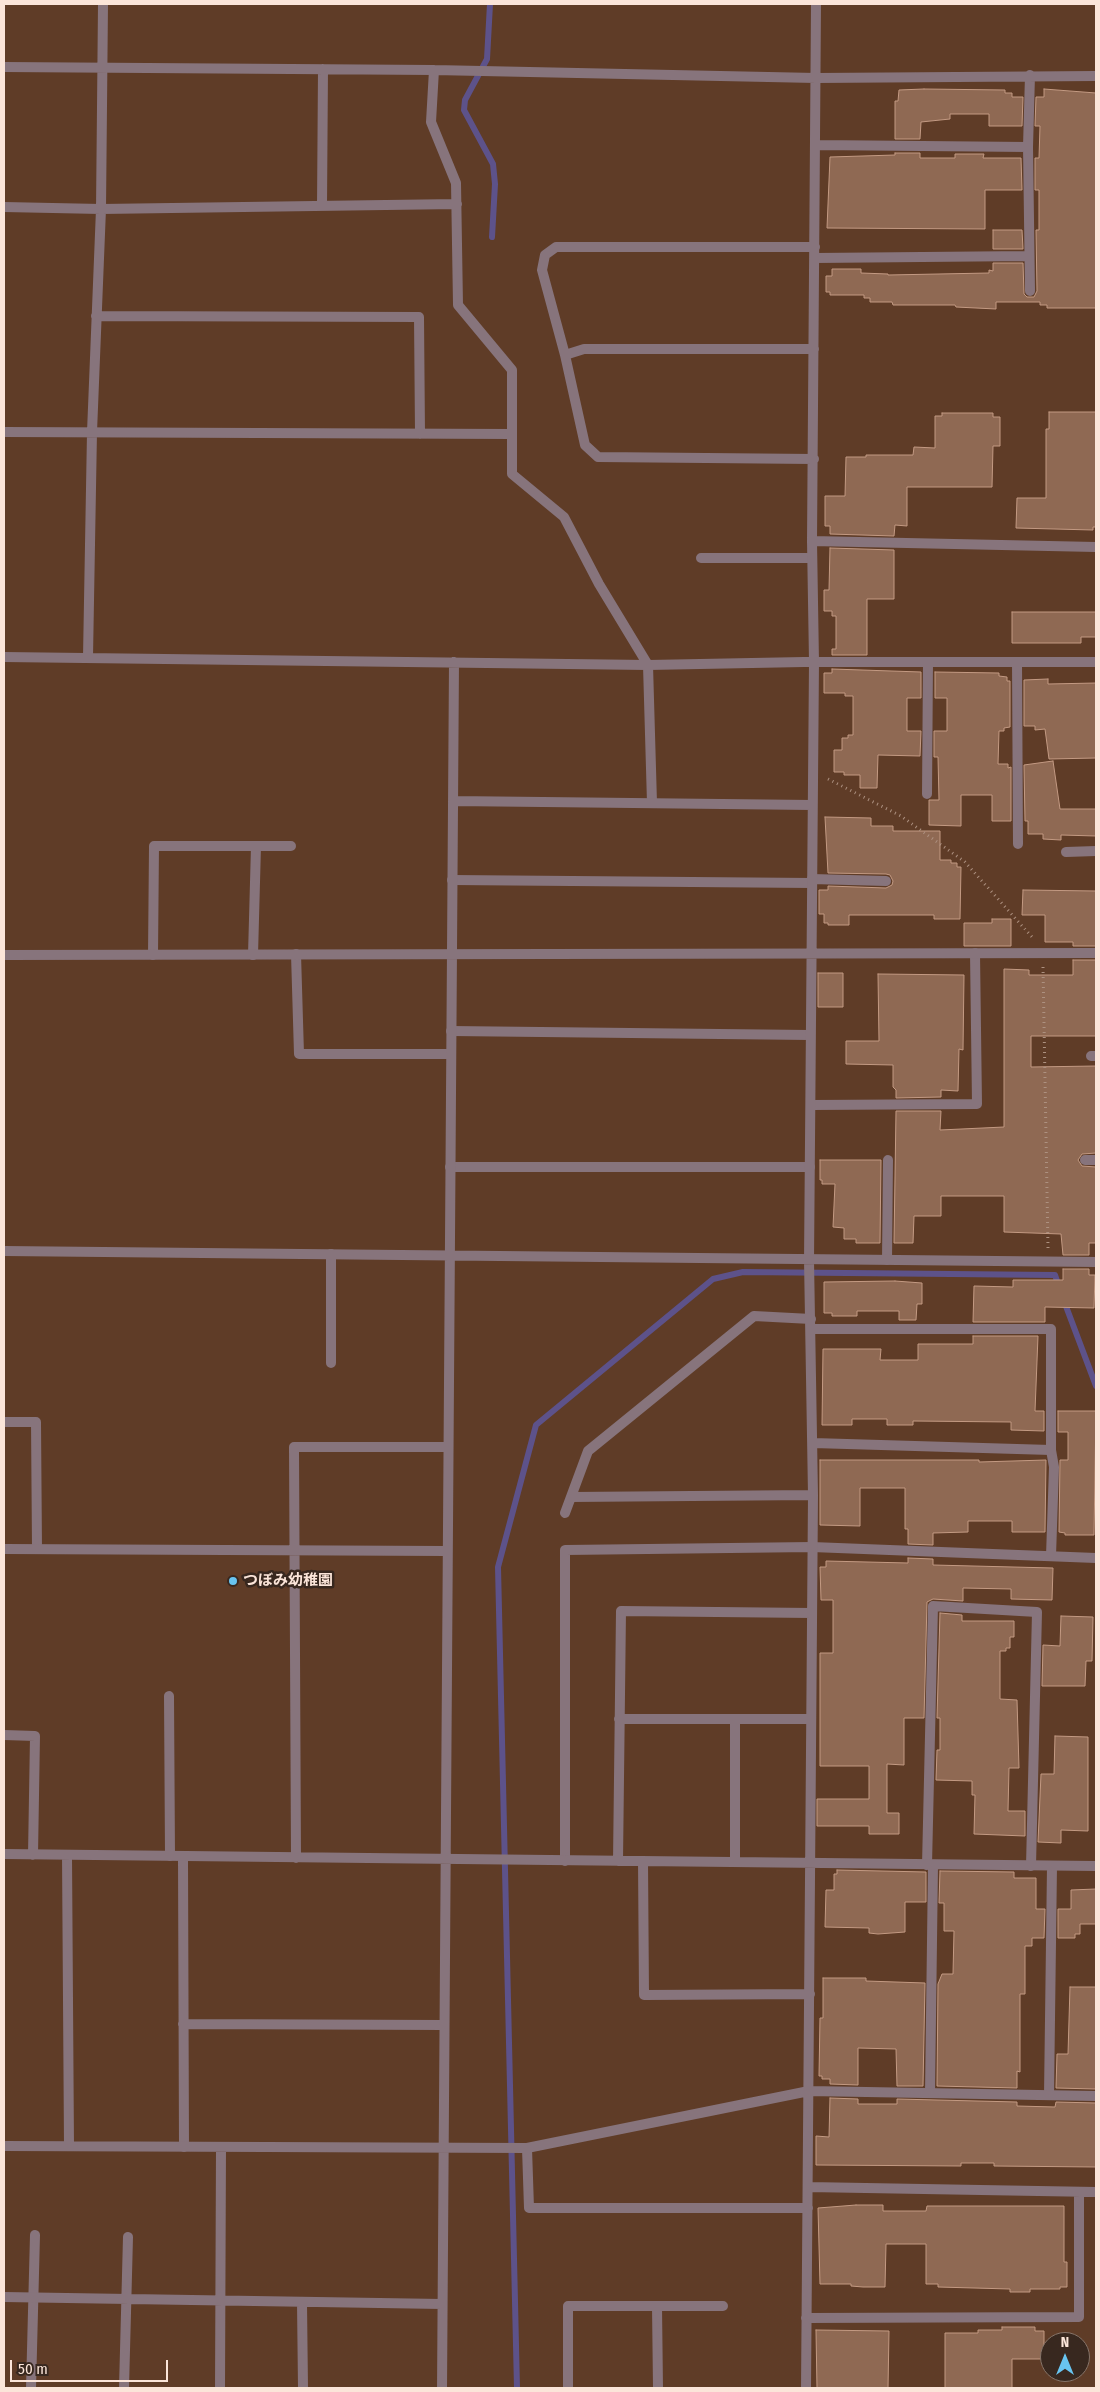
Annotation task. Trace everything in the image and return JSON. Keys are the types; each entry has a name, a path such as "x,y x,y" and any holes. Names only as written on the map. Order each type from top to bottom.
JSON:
{"street":[{"path":"88,657 92,432 101,209 103,4"},
{"path":"806,2388 813,1495 809,1268 814,662 812,541 816,4"},
{"path":"4,67 434,70 816,78 1096,76"},
{"path":"322,206 323,69"},
{"path":"434,70 431,122 456,183 458,305 512,370 512,474 564,517 599,584 648,665 652,803"},
{"path":"1030,76 1028,147 1030,291"},
{"path":"816,145 1028,147"},
{"path":"4,207 101,209 457,204"},
{"path":"814,458 598,457 585,445 566,355 542,270 545,255 556,247 815,247"},
{"path":"815,258 1029,256"},
{"path":"96,316 420,317 420,434"},
{"path":"566,355 584,349 814,349"},
{"path":"4,432 512,434"},
{"path":"812,541 1096,547"},
{"path":"701,558 812,558"},
{"path":"4,657 648,665 814,662 1096,662"},
{"path":"442,2388 454,662"},
{"path":"927,794 928,662"},
{"path":"1017,662 1018,844"},
{"path":"453,801 812,804"},
{"path":"153,955 154,846 291,846"},
{"path":"253,955 256,846"},
{"path":"1066,852 1096,851"},
{"path":"452,880 886,881"},
{"path":"811,1105 977,1104 975,953"},
{"path":"4,955 1096,953"},
{"path":"296,954 299,1054 451,1054"},
{"path":"451,1031 810,1035"},
{"path":"888,1160 888,1260"},
{"path":"1084,1160 1096,1160"},
{"path":"450,1167 810,1167"},
{"path":"4,1252 449,1254 809,1268 888,1260 1096,1262"},
{"path":"330,1254 330,1363"},
{"path":"566,1513 588,1451 754,1316 811,1324 1051,1330 1051,1450 1054,1467 1051,1556"},
{"path":"4,1422 36,1422 37,1549"},
{"path":"813,1443 1051,1450"},
{"path":"296,1858 294,1446 448,1447"},
{"path":"572,1497 813,1495"},
{"path":"565,1861 565,1550 812,1547 1096,1558"},
{"path":"4,1549 447,1551"},
{"path":"930,2093 933,1606 1037,1612 1031,1866"},
{"path":"618,1861 620,1611 812,1613"},
{"path":"168,1696 170,1856"},
{"path":"619,1719 811,1719"},
{"path":"735,1719 735,1862"},
{"path":"4,1735 35,1736 33,1855"},
{"path":"4,1854 1096,1866"},
{"path":"67,1855 69,2146"},
{"path":"183,1856 184,2147"},
{"path":"643,1861 644,1994 810,1994"},
{"path":"1049,2095 1052,1866"},
{"path":"183,2024 444,2025"},
{"path":"4,2146 527,2148 809,2091 1096,2096"},
{"path":"220,2388 221,2147"},
{"path":"527,2148 529,2208 808,2208"},
{"path":"808,2187 1096,2192"},
{"path":"806,2318 1079,2317 1078,2192"},
{"path":"31,2388 34,2235"},
{"path":"124,2388 128,2238"},
{"path":"4,2298 442,2304"},
{"path":"302,2303 303,2388"},
{"path":"568,2388 568,2306 723,2306"},
{"path":"657,2306 658,2388"}],"path":[{"path":"813,771 901,816 965,862 1043,950 1049,1261"}],"building":[{"path":"1044,89 1096,93 1096,308 1047,308 1047,305 1040,305 1040,302 996,302 996,309 956,307 955,305 893,305 892,302 870,302 870,298 864,298 864,295 830,295 830,292 826,292 826,276 832,276 832,269 861,269 861,273 888,275 989,273 989,270 993,271 993,263 1023,263 1024,294 1027,297 1034,297 1037,291 1036,230 1039,230 1039,190 1035,190 1035,158 1039,158 1040,126 1035,126 1036,97 1044,97"},
{"path":"899,90 1005,90 1005,93 1012,93 1012,97 1023,97 1022,126 989,126 989,114 950,114 950,119 921,122 920,139 895,139 895,101 898,101"},
{"path":"895,153 920,153 920,158 955,158 955,154 984,154 983,158 1021,158 1022,190 985,190 985,229 827,228 830,157 895,155"},
{"path":"993,230 1022,230 1023,249 993,249"},
{"path":"1049,412 1096,412 1096,527 1093,527 1093,530 1016,528 1017,498 1046,498 1046,429 1049,429"},
{"path":"942,413 993,413 993,417 1000,417 1000,446 993,446 992,487 907,487 907,526 895,525 894,536 830,534 830,526 825,526 825,496 845,496 846,457 913,455 914,447 935,448 935,416 942,416"},
{"path":"830,548 894,550 894,599 867,599 867,655 832,655 832,649 836,649 836,616 832,616 832,611 824,611 824,590 829,590"},
{"path":"1012,612 1096,612 1096,637 1081,637 1081,643 1012,643"},
{"path":"832,669 921,672 921,698 907,698 907,731 921,731 920,756 878,755 877,788 860,788 860,775 844,775 844,772 834,772 834,750 842,750 842,738 848,738 848,735 853,735 853,696 845,696 845,693 824,693 824,673 832,673"},
{"path":"935,672 999,673 999,676 1007,677 1007,681 1010,681 1010,727 1004,728 1004,731 999,731 998,764 1008,764 1008,768 1011,767 1011,821 992,821 992,795 961,795 961,826 929,825 929,800 939,800 938,757 934,757 934,731 947,731 947,698 935,698"},
{"path":"1048,679 1048,684 1096,683 1096,758 1049,759 1045,729 1035,730 1035,726 1024,726 1024,680"},
{"path":"1053,761 1060,809 1096,809 1096,836 1061,835 1061,840 1043,839 1043,834 1028,834 1028,821 1025,821 1024,765"},
{"path":"825,817 871,818 871,826 893,826 893,831 940,831 940,860 951,860 951,863 957,863 957,867 961,867 960,919 934,919 934,915 849,915 849,925 828,925 828,923 824,923 824,914 819,914 819,890 828,890 828,886 886,888 892,885 893,881 890,875 886,874 828,873"},
{"path":"1023,890 1096,891 1096,946 1073,946 1073,942 1045,942 1045,915 1022,915"},
{"path":"992,919 1011,919 1011,946 964,946 964,923 992,923"},
{"path":"1073,960 1096,960 1096,1036 1031,1036 1031,1067 1096,1066 1096,1153 1082,1154 1078,1160 1082,1166 1096,1167 1096,1243 1089,1243 1089,1255 1063,1255 1061,1234 1004,1232 1004,1196 941,1196 941,1216 914,1216 913,1243 894,1243 896,1111 941,1111 940,1130 1004,1127 1004,969 1029,970 1029,975 1073,975"},
{"path":"818,973 843,973 843,1007 818,1007"},
{"path":"878,974 964,975 963,1050 959,1049 958,1091 941,1090 941,1097 896,1098 896,1090 893,1087 893,1065 846,1064 846,1041 879,1041"},
{"path":"820,1160 881,1160 880,1243 856,1243 856,1239 844,1239 844,1228 833,1227 835,1184 822,1184 822,1180 820,1180"},
{"path":"1063,1269 1089,1269 1089,1275 1095,1275 1094,1308 1045,1307 1045,1322 973,1322 974,1286 1013,1287 1013,1280 1063,1280"},
{"path":"895,1281 922,1283 922,1304 917,1304 916,1320 899,1320 899,1311 857,1311 857,1316 832,1316 832,1313 824,1313 824,1282"},
{"path":"973,1336 1038,1336 1035,1411 1044,1411 1044,1431 1011,1430 1011,1422 913,1421 913,1425 887,1425 887,1419 852,1419 852,1425 822,1425 823,1349 881,1349 880,1360 918,1360 918,1344 973,1344"},
{"path":"1058,1411 1096,1411 1094,1535 1065,1535 1065,1533 1059,1532 1060,1460 1068,1460 1068,1432 1058,1432"},
{"path":"820,1460 979,1460 979,1462 1046,1460 1045,1532 1012,1532 1012,1521 968,1521 968,1532 933,1533 933,1545 908,1544 908,1529 905,1529 905,1488 860,1488 860,1526 820,1525"},
{"path":"908,1558 933,1559 933,1565 1053,1568 1052,1600 1011,1599 1011,1589 963,1588 963,1601 933,1599 927,1602 924,1718 904,1718 904,1765 887,1764 887,1813 899,1813 899,1834 869,1834 869,1826 817,1826 817,1799 869,1799 869,1766 820,1766 820,1653 833,1653 833,1600 821,1600 820,1567 826,1567 826,1561 908,1563"},
{"path":"940,1613 962,1615 962,1621 1014,1621 1014,1637 1010,1637 1010,1648 1006,1648 1006,1651 1000,1651 1000,1699 1017,1700 1019,1768 1009,1768 1008,1811 1025,1811 1025,1836 974,1834 975,1795 972,1795 972,1781 936,1780 937,1750 940,1750 940,1718 937,1718"},
{"path":"1061,1616 1093,1617 1092,1661 1086,1661 1085,1686 1042,1686 1043,1645 1060,1646"},
{"path":"1055,1736 1088,1737 1088,1831 1061,1830 1061,1843 1038,1842 1041,1774 1054,1774"},
{"path":"837,1870 926,1872 926,1902 905,1902 905,1932 878,1934 869,1933 869,1928 825,1927 826,1890 834,1890 834,1874 837,1874"},
{"path":"940,1871 1014,1872 1014,1878 1036,1878 1036,1909 1045,1909 1044,1938 1032,1938 1032,1946 1025,1946 1025,1994 1020,1994 1020,2072 1017,2071 1017,2088 937,2086 938,1984 942,1974 953,1974 954,1931 944,1931 944,1903 939,1903"},
{"path":"1096,1889 1096,1924 1080,1924 1080,1934 1075,1934 1075,1938 1058,1938 1058,1909 1071,1909 1071,1890"},
{"path":"823,1978 866,1978 866,1981 925,1983 923,2086 897,2086 896,2049 858,2048 858,2085 830,2084 830,2079 822,2079 822,2076 819,2076 820,2018 823,2018"},
{"path":"1070,1987 1096,1987 1096,2089 1056,2088 1057,2054 1068,2054"},
{"path":"830,2098 858,2099 858,2104 897,2104 897,2099 1017,2102 1017,2106 1055,2107 1056,2102 1096,2103 1096,2167 994,2166 994,2163 961,2163 961,2166 816,2165 816,2136 829,2137"},
{"path":"883,2205 883,2211 926,2211 927,2206 1064,2206 1064,2262 1067,2262 1067,2287 1060,2287 1060,2289 1030,2289 1030,2292 1010,2292 1010,2289 938,2287 938,2284 926,2284 926,2244 886,2244 885,2287 820,2284 818,2208"},
{"path":"1002,2327 1035,2327 1035,2331 1044,2331 1040,2332 1040,2359 1012,2359 1012,2388 945,2388 945,2333 978,2333 978,2330 1002,2330"},
{"path":"816,2330 889,2331 888,2388 817,2388"}],"waterway":[{"path":"490,4 487,59 465,100 464,110 493,164 495,184 492,237"},
{"path":"517,2388 498,1567 536,1425 713,1279 743,1272 1055,1275 1059,1287"},
{"path":"1064,1301 1096,1386"}],"place":[{"name":"つぼみ幼稚園","path":"233,1581"}]}
